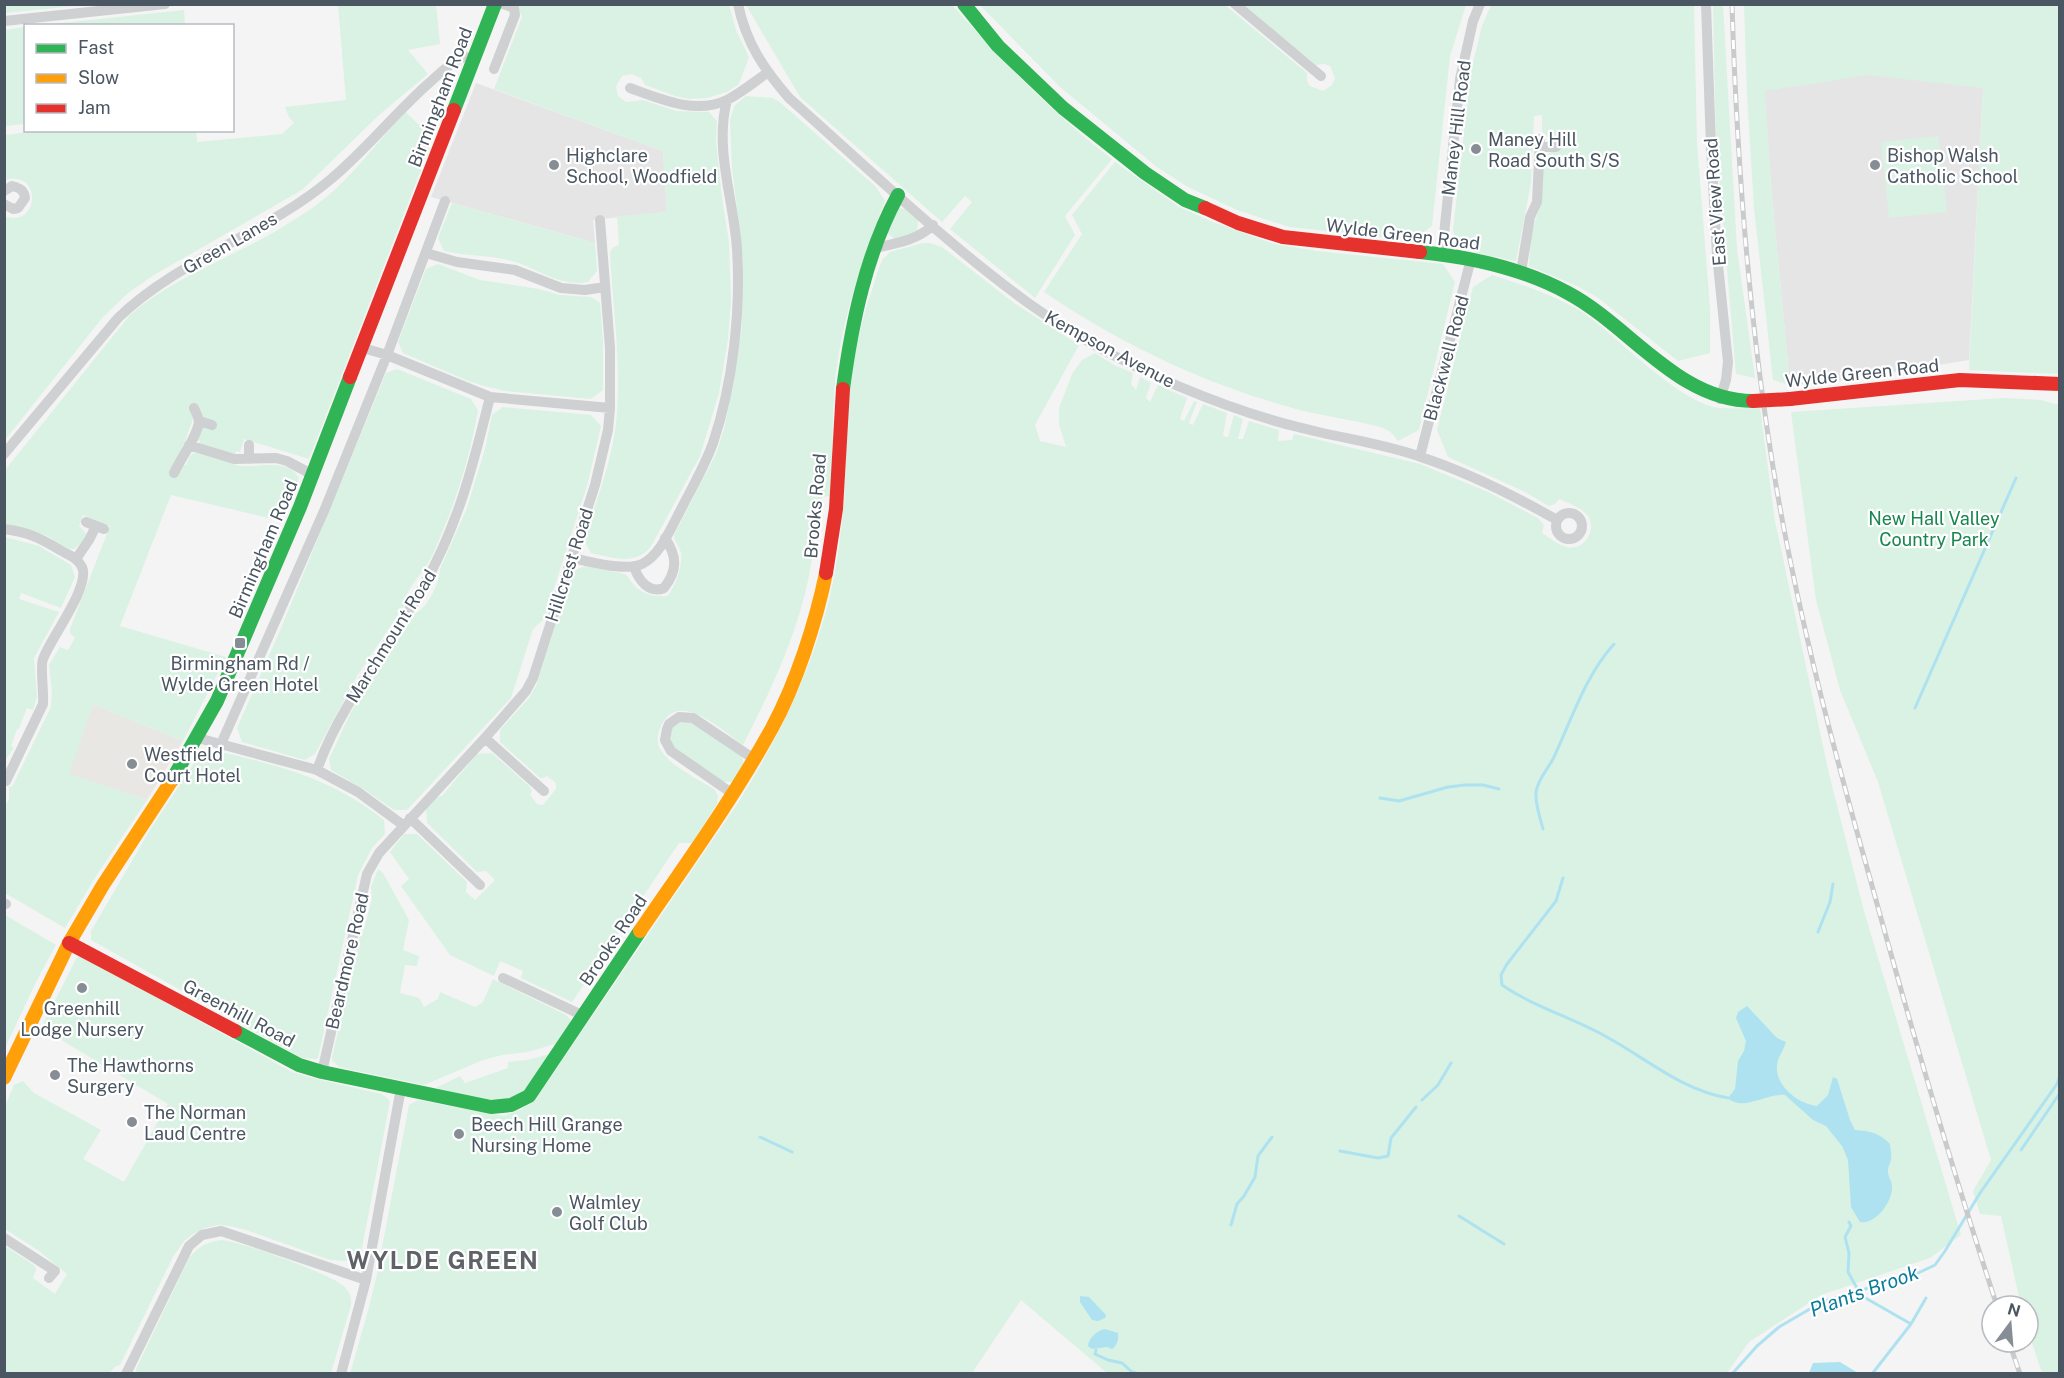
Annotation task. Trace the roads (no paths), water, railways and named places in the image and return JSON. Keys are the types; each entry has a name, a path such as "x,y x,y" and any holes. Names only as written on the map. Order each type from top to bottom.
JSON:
{"street":[{"path":"4,21 165,4"},
{"name":"Birmingham Road","path":"4,1078 69,943 103,885 198,738 239,650 313,475 495,4"},
{"path":"494,69 515,15 514,8 503,4"},
{"name":"Kempson Avenue","path":"738,4 749,41 767,73 789,98 984,269 1032,305 1087,340 1177,386 1262,417 1420,456 1490,484 1557,520"},
{"name":"Wylde Green Road","path":"964,4 998,46 1063,108 1145,173 1185,200 1238,223 1283,237 1442,254 1521,272 1567,292 1587,304 1688,383 1720,399 1736,402 1790,399 1960,380 2060,384"},
{"path":"1235,4 1321,76"},
{"name":"Maney Hill Road","path":"1442,254 1460,79 1470,31 1480,4"},
{"name":"East View Road","path":"1706,4 1717,255 1728,363 1720,399"},
{"name":"Green Lanes","path":"4,454 99,339 135,301 184,269 268,223 331,179 434,79 460,58 474,59"},
{"path":"630,88 670,102 687,105 711,104 727,100 767,73"},
{"path":"571,558 617,566 634,566 648,561 665,538 713,444 725,396 735,329 737,248 723,139 727,100"},
{"path":"1521,272 1530,218 1537,202 1540,143 1556,147"},
{"path":"4,191 12,186 19,188 23,191 25,198 18,208 13,209 4,204"},
{"name":"Brooks Road","path":"401,1088 491,1107 511,1106 523,1100 534,1090 754,759 777,716 809,641 818,612 836,509 839,472 838,436 844,369 855,315 875,245 897,195"},
{"path":"221,744 324,511 446,201"},
{"name":"Hillcrest Road","path":"379,853 406,821 485,738 526,691 532,678 595,485 608,430 610,348 600,220"},
{"path":"875,245 879,247 911,239 925,234 933,225"},
{"path":"426,253 457,262 515,270 561,288 585,290 605,287"},
{"name":"Blackwell Road","path":"1420,456 1471,259"},
{"path":"363,348 387,355 490,397 610,408"},
{"name":"Marchmount Road","path":"317,770 335,728 362,680 396,634 443,549 464,499 490,397"},
{"path":"174,473 199,421 194,408"},
{"path":"199,421 212,425"},
{"path":"189,445 234,459 276,458 313,475"},
{"path":"249,445 249,459"},
{"path":"76,559 95,526"},
{"path":"4,529 22,532 48,541 76,559 83,570 72,607 42,661 45,692 43,704 7,773"},
{"path":"634,566 637,576 643,583 650,588 659,590 664,588 672,573 675,560 674,552 665,538"},
{"path":"732,794 671,752 665,740 669,724 679,717 693,718 754,759"},
{"path":"198,738 317,770 406,821 480,885"},
{"path":"485,738 544,792"},
{"name":"Beardmore Road","path":"322,1072 368,874 379,853"},
{"name":"Greenhill Road","path":"69,943 299,1065 401,1088"},
{"path":"503,978 584,1016"},
{"path":"341,1374 366,1280 401,1088"},
{"path":"126,1374 189,1246 202,1235 221,1231 366,1280"},
{"path":"4,1238 55,1271 49,1278"}],"water":[{"path":"1747,1006 1777,1038 1786,1042 1777,1068 1778,1077 1787,1091 1801,1101 1817,1106 1828,1095 1833,1077 1837,1079 1855,1130 1874,1133 1890,1144 1891,1156 1888,1170 1892,1192 1887,1205 1872,1220 1860,1222 1851,1207 1848,1160 1842,1146 1826,1126 1813,1120 1785,1095 1748,1103 1734,1102 1728,1098 1735,1089 1738,1061 1744,1051 1746,1041 1736,1018 1738,1012"},
{"path":"1080,1296 1089,1297 1106,1315 1105,1318 1098,1321 1092,1320 1080,1302"},
{"path":"1105,1329 1118,1333 1114,1348 1092,1349 1088,1346 1094,1335"},
{"path":"1840,1362 1858,1373 1809,1373 1813,1363"}],"waterway":[{"path":"1915,708 2016,478"},
{"path":"1543,829 1536,801 1539,783 1553,759 1587,684 1614,644"},
{"path":"1380,798 1399,801 1448,787 1465,785 1483,785 1499,789"},
{"path":"1563,878 1556,901 1507,964 1501,975 1502,985 1527,1000 1605,1036 1679,1081 1728,1098"},
{"path":"1818,932 1830,902 1833,884"},
{"path":"1422,1100 1438,1085 1451,1063"},
{"name":"Plants Brook","path":"1732,1374 1757,1346 1779,1327 1822,1302 1918,1273 1935,1265 1980,1193 2057,1084 2060,1076"},
{"path":"2021,1150 2060,1093"},
{"path":"1340,1151 1378,1158 1388,1156 1391,1138 1416,1107"},
{"path":"760,1137 792,1152"},
{"path":"1231,1225 1237,1204 1255,1177 1258,1156 1272,1137"},
{"path":"1459,1216 1504,1244"},
{"path":"1849,1222 1851,1226 1845,1237 1849,1253 1848,1272 1858,1290"},
{"path":"1855,1292 1911,1324"},
{"path":"1872,1374 1911,1324 1926,1298"},
{"path":"1096,1350 1095,1354 1122,1363 1132,1372 1139,1374"},
{"path":"1148,1374 1161,1374"}],"railway":[{"path":"1732,4 1741,185 1758,365 1776,485 1795,585 1818,685 1857,833 1931,1095 1993,1294"},
{"path":"2013,1354 2020,1374"}],"place":[{"name":"Maney Hill Road South S/S","path":"1476,149"},
{"name":"Highclare School, Woodfield","path":"554,165"},
{"name":"Bishop Walsh Catholic School","path":"1875,165"},
{"name":"Birmingham Rd / Wylde Green Hotel","path":"240,643"},
{"name":"Westfield Court Hotel","path":"132,764"},
{"name":"Greenhill Lodge Nursery","path":"82,988"},
{"name":"The Hawthorns Surgery","path":"55,1075"},
{"name":"The Norman Laud Centre","path":"132,1122"},
{"name":"Beech Hill Grange Nursing Home","path":"459,1134"},
{"name":"Walmley Golf Club","path":"557,1212"}],"district":[{"name":"WYLDE GREEN","path":"443,1260"}],"park label":[{"name":"New Hall Valley Country Park","path":"1934,528"}]}
